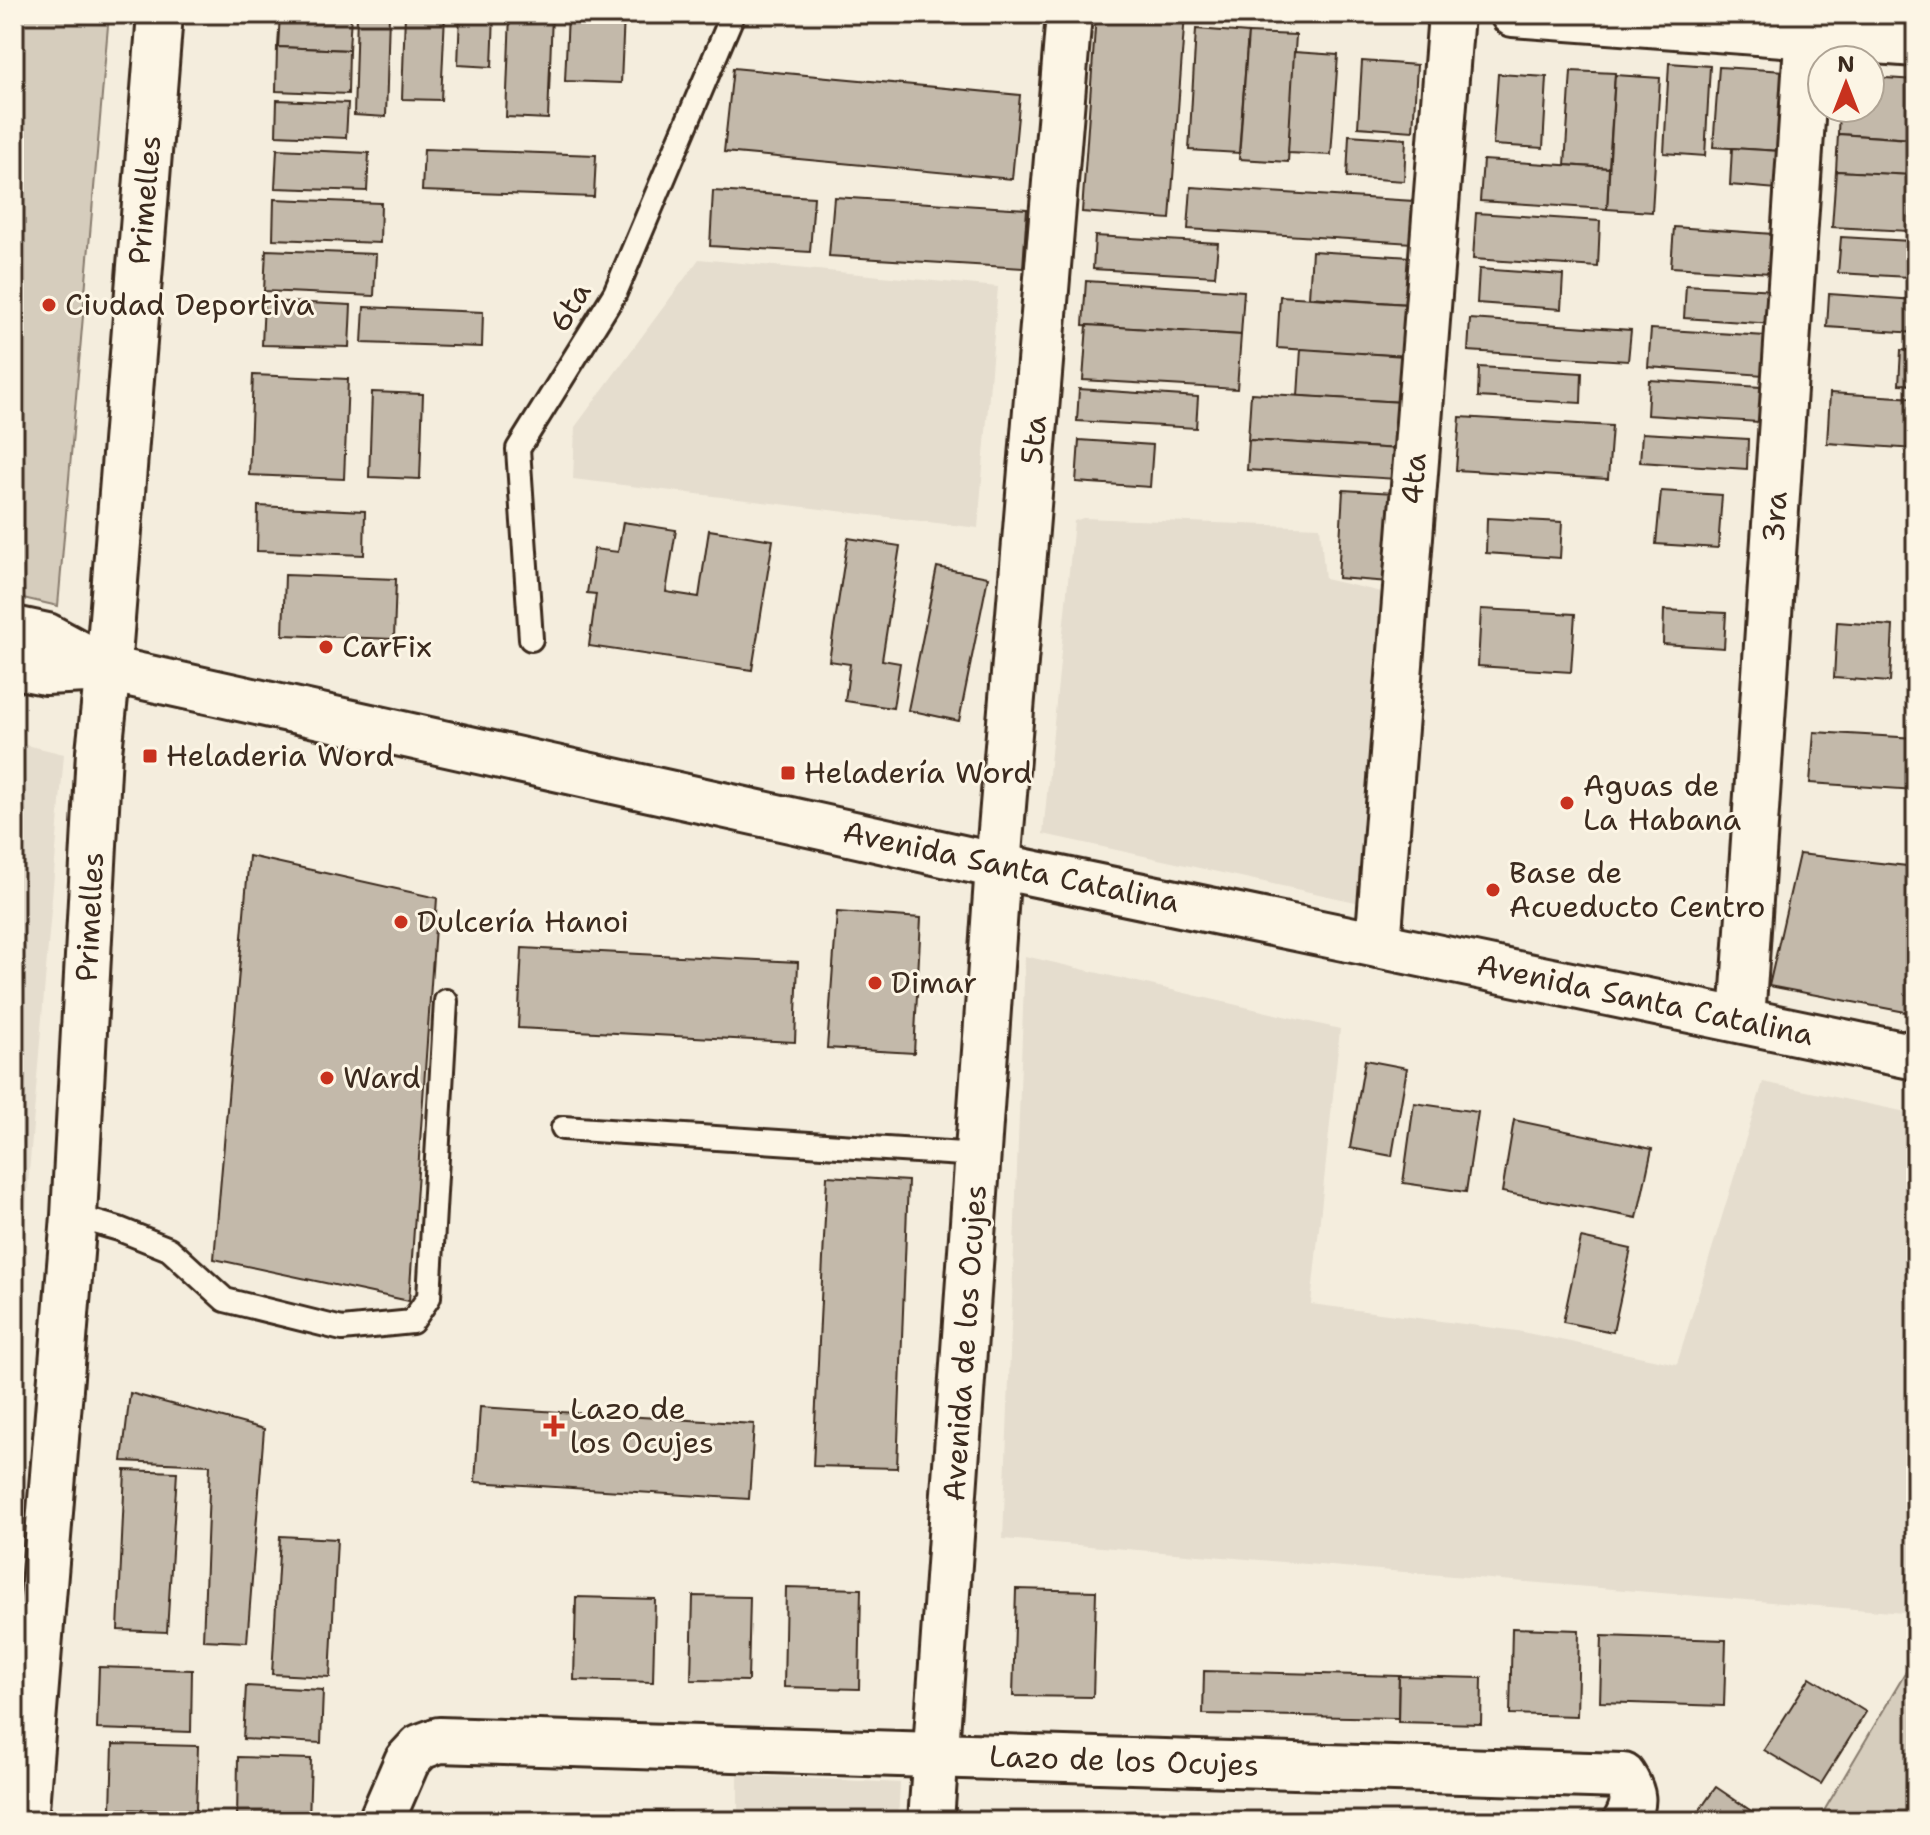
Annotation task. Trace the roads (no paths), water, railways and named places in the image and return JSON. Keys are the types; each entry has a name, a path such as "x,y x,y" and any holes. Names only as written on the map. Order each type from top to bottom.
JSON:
{"street":[{"name":"Primelles","path":"25,1821 74,1216 99,752 160,14"},
{"name":"5ta","path":"998,866 1069,14"},
{"name":"4ta","path":"1378,945 1451,14"},
{"path":"1513,14 1808,25 1916,44"},
{"name":"3ra","path":"1742,1020 1808,25"},
{"name":"Avenida Santa Catalina","path":"14,629 47,636 108,669"},
{"name":"Avenida Santa Catalina","path":"14,666 45,672 108,669 998,866 1916,1057"},
{"name":"Avenida de los Ocujes","path":"931,1821 998,866"},
{"name":"Lazo de los Ocujes","path":"381,1821 407,1761 420,1747 439,1740 1623,1776 1633,1792 1634,1807 1626,1821"}],"lane":[{"name":"6ta","path":"531,639 518,449 615,293 733,14"},
{"path":"74,1216 119,1229 169,1249 225,1300 342,1329 412,1322 429,1297 446,1001"},
{"path":"563,1128 978,1155"}],"place":[{"name":"Ciudad Deportiva","path":"49,305"},
{"name":"CarFix","path":"326,647"},
{"name":"Heladeria Word","path":"150,756"},
{"name":"Heladería Word","path":"788,773"},
{"name":"Aguas de La Habana","path":"1567,803"},
{"name":"Base de Acueducto Centro","path":"1493,890"},
{"name":"Dulcería Hanoi","path":"401,922"},
{"name":"Dimar","path":"875,983"},
{"name":"Ward","path":"327,1078"},
{"name":"Lazo de los Ocujes","path":"554,1426"}]}
